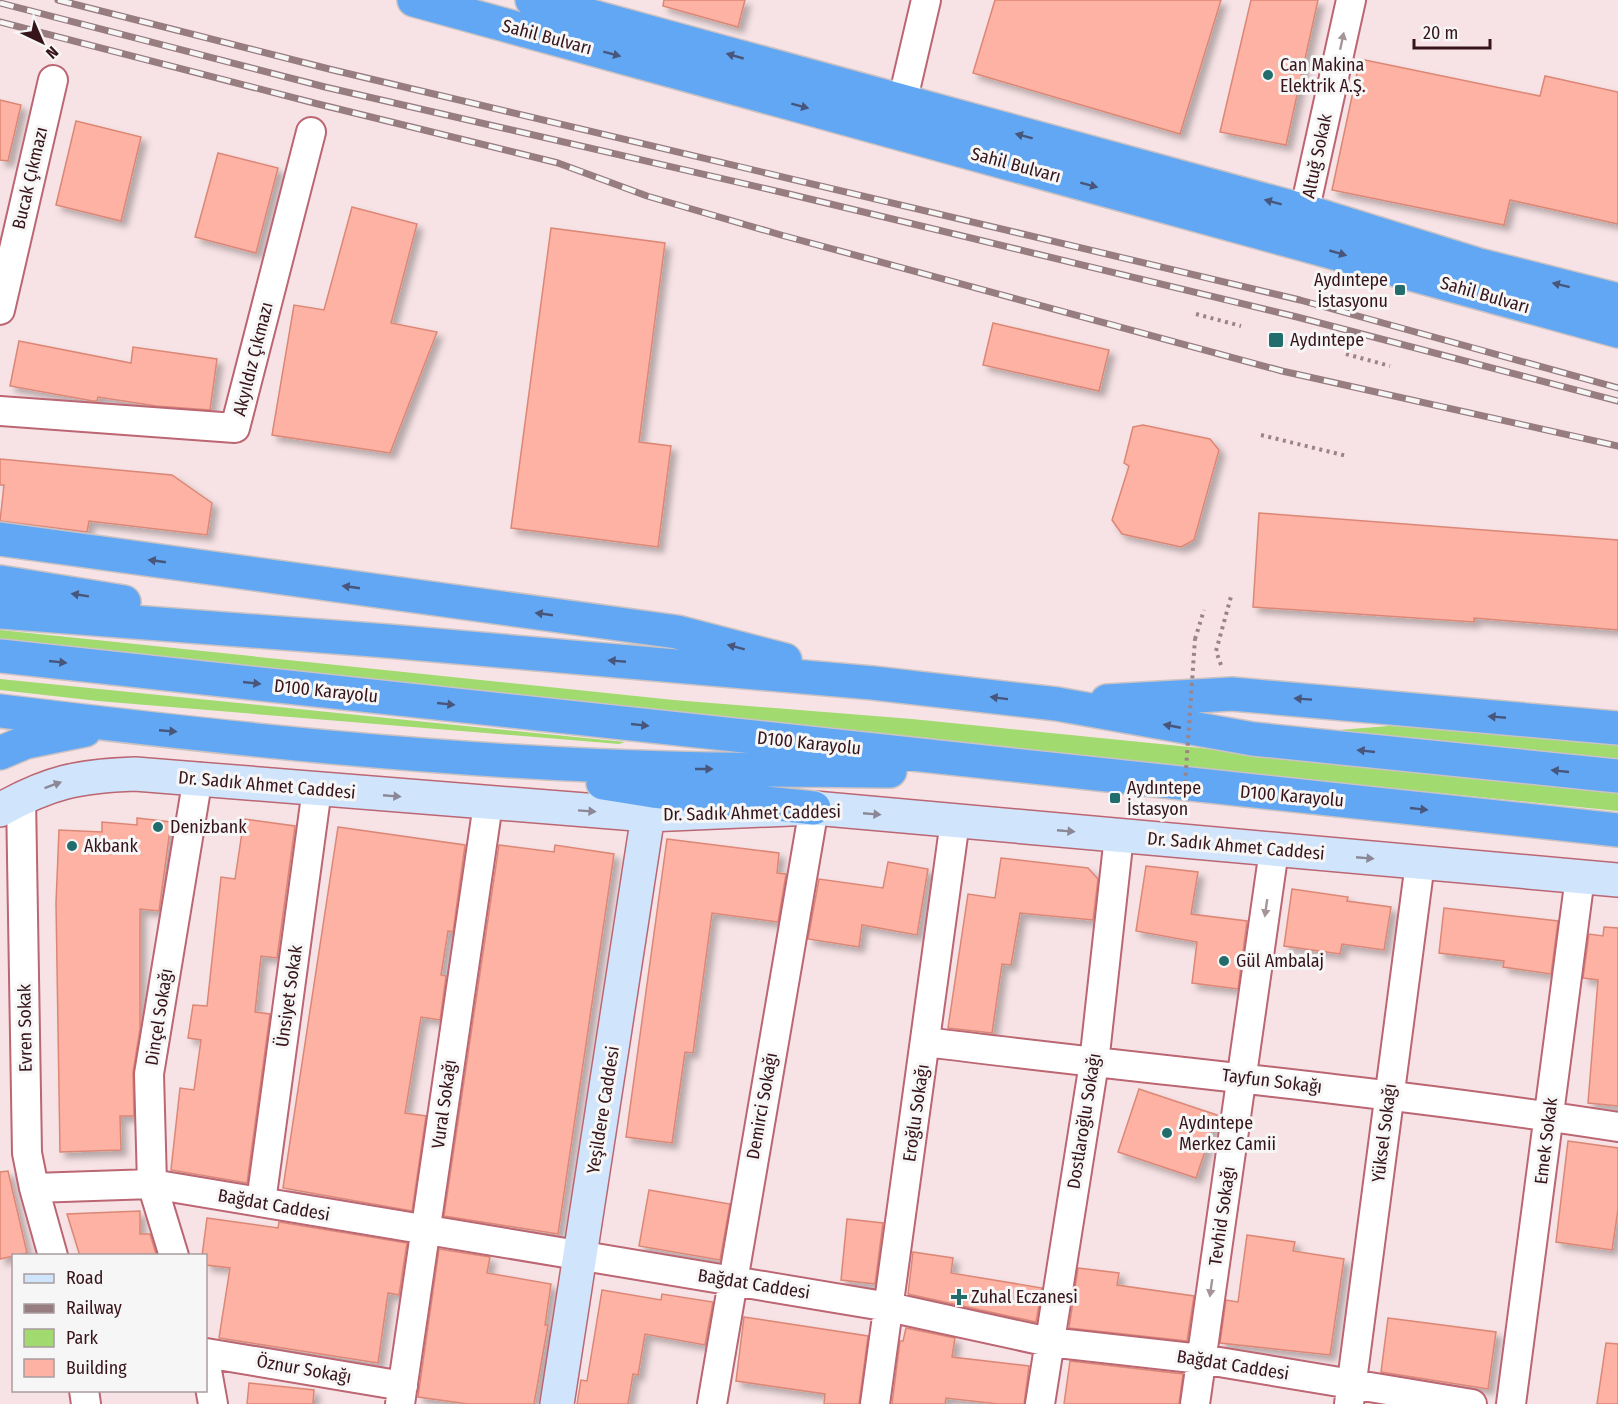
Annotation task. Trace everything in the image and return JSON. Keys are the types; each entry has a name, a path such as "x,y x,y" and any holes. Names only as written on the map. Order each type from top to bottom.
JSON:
{"highway":[{"name":"Sahil Bulvarı","path":"415,0 1618,331"},
{"name":"Sahil Bulvarı","path":"532,0 902,103 1305,211 1479,265 1618,300"},
{"path":"0,539 677,632 873,683"},
{"path":"0,582 387,641"},
{"path":"0,612 387,641 873,683 1057,704 1253,739 1618,776"},
{"name":"D100 Karayolu","path":"0,656 1618,830"},
{"path":"1057,704 1232,694 1618,728"},
{"path":"0,711 110,726 478,759 668,768 1090,773"},
{"path":"0,753 26,742 110,726"},
{"path":"478,759 653,791 814,808"}],"main road":[{"name":"Dr. Sadık Ahmet Caddesi","path":"11,804 55,783 88,776 135,774 198,777 488,804 648,815 814,808 1618,880"},
{"name":"Yeşildere Caddesi","path":"557,1404 648,815"}],"street":[{"path":"415,0 458,7 476,0"},
{"path":"902,103 926,0"},
{"name":"Altuğ Sokak","path":"1298,242 1351,0"},
{"name":"Bucak Çıkmazı","path":"0,310 53,80"},
{"name":"Akyıldız Çıkmazı","path":"0,411 235,428 311,132"},
{"name":"Dinçel Sokağı","path":"173,1254 152,1184 149,1074 198,777"},
{"name":"Ünsiyet Sokak","path":"261,1202 317,789"},
{"name":"Evren Sokak","path":"11,804 27,1153 52,1254"},
{"name":"Vural Sokağı","path":"401,1395 488,804"},
{"name":"Demirci Sokağı","path":"711,1404 814,808"},
{"name":"Eroğlu Sokağı","path":"875,1404 955,821"},
{"name":"Dostlaroğlu Sokağı","path":"1040,1404 1094,1063 1119,836"},
{"name":"Tevhid Sokağı","path":"1195,1404 1275,850"},
{"name":"Yüksel Sokağı","path":"1350,1394 1420,863"},
{"name":"Emek Sokak","path":"1511,1404 1580,877"},
{"name":"Tayfun Sokağı","path":"926,1042 1389,1095 1618,1127"},
{"name":"Bağdat Caddesi","path":"34,1188 152,1184 889,1307 1049,1342 1201,1359 1350,1394 1472,1404"},
{"name":"Öznur Sokağı","path":"207,1353 401,1395"},
{"path":"207,1371 213,1404"}],"path":[{"path":"1197,314 1241,326"},
{"path":"1346,354 1390,366"},
{"path":"1261,435 1347,456"},
{"path":"1232,593 1216,651 1232,694"},
{"path":"1183,813 1195,639 1204,610"}],"green space":[{"path":"0,630 674,700 912,719 1618,790 1618,811 0,649"},
{"path":"0,679 625,742 619,744 98,701 0,690"},
{"path":"1389,726 1494,730 1618,741 1618,763 1313,732"}],"building":[{"path":"664,0 745,0 738,27 663,6"},
{"path":"995,0 1221,0 1180,134 973,73"},
{"name":"Can Makina Elektrik A.Ş.","path":"1251,0 1318,0 1286,145 1220,132"},
{"path":"1360,59 1540,96 1545,76 1618,92 1618,224 1510,200 1504,225 1332,190"},
{"path":"0,100 21,105 8,161 0,160"},
{"path":"76,121 141,137 121,221 56,205"},
{"path":"218,153 278,168 256,253 195,237"},
{"path":"352,207 417,224 391,323 437,332 390,453 272,435 294,305 324,310"},
{"path":"551,228 665,243 639,442 671,446 658,547 511,528"},
{"path":"993,323 1109,350 1099,391 983,365"},
{"path":"19,341 131,363 133,347 217,359 210,410 156,406 98,397 97,401 93,401 10,386"},
{"path":"1143,425 1210,439 1219,450 1194,540 1181,547 1122,534 1112,520 1129,466 1124,463 1133,427"},
{"path":"0,459 172,475 212,503 207,535 89,521 87,532 0,521 4,485 0,485"},
{"path":"1259,513 1618,540 1618,630 1474,618 1474,622 1253,607"},
{"path":"137,818 171,822 159,911 140,909 140,1029 133,1072 134,1116 120,1116 121,1150 60,1152 56,903 59,830 102,832 102,822 137,825"},
{"path":"244,819 295,826 277,958 261,956 255,1012 270,1014 247,1183 171,1170 180,1088 194,1090 201,1040 188,1038 193,1005 207,1006 221,877 235,879"},
{"path":"338,827 465,845 453,932 448,931 441,975 446,976 440,1020 421,1017 405,1113 426,1116 412,1211 283,1188"},
{"path":"667,839 779,853 777,873 786,874 778,922 712,913 693,1053 685,1052 672,1143 626,1137"},
{"path":"499,845 554,852 555,845 614,854 558,1234 444,1216"},
{"path":"1001,858 1088,868 1098,879 1093,920 1020,913 1011,965 1002,964 992,1033 948,1028 968,894 995,898"},
{"path":"888,862 928,869 917,935 862,925 859,947 808,939 819,879 883,888"},
{"path":"1146,866 1198,872 1191,914 1247,921 1238,989 1192,983 1197,942 1136,931"},
{"path":"1292,889 1348,897 1347,901 1391,907 1384,950 1342,944 1340,954 1284,946"},
{"path":"1444,908 1558,921 1551,974 1503,967 1504,961 1439,953"},
{"path":"1604,927 1618,928 1618,1106 1588,1103 1598,980 1583,978 1589,934 1603,936"},
{"name":"Aydıntepe Merkez Camii","path":"1139,1089 1217,1115 1196,1178 1118,1152"},
{"path":"1568,1141 1618,1148 1618,1209 1612,1250 1556,1242"},
{"path":"8,1171 27,1253 12,1254 12,1256 0,1259 0,1172"},
{"path":"649,1190 730,1204 720,1260 639,1246"},
{"path":"140,1211 140,1234 150,1234 156,1254 79,1254 67,1214"},
{"path":"207,1218 278,1228 279,1222 407,1243 399,1295 388,1293 378,1363 219,1338 230,1268 207,1265 207,1254 202,1254"},
{"path":"847,1219 883,1223 875,1284 841,1280"},
{"path":"1247,1235 1295,1242 1293,1251 1344,1259 1330,1355 1220,1343 1226,1300 1238,1302"},
{"path":"439,1249 490,1257 487,1273 551,1284 545,1325 548,1325 534,1404 468,1404 418,1397"},
{"path":"913,1252 953,1258 951,1273 1042,1288 1036,1322 908,1294"},
{"path":"1078,1268 1119,1273 1117,1285 1194,1296 1187,1341 1069,1328"},
{"path":"602,1290 661,1300 662,1294 713,1302 705,1345 645,1334 638,1375 633,1374 628,1404 577,1404 581,1380 587,1381"},
{"path":"744,1317 868,1336 859,1404 824,1404 825,1394 736,1381"},
{"path":"1388,1318 1496,1332 1488,1389 1381,1372"},
{"path":"906,1328 955,1338 952,1357 1029,1366 1024,1404 998,1404 946,1398 945,1404 892,1404 900,1341 903,1341"},
{"path":"1606,1343 1618,1344 1618,1404 1597,1404"},
{"path":"1070,1361 1183,1374 1179,1404 1064,1404"},
{"path":"249,1383 314,1390 313,1404 247,1404"}],"railway":[{"path":"58,0 333,70 1300,300 1618,388"},
{"path":"0,3 325,87 789,194 1297,317 1618,401"},
{"path":"0,22 558,163 647,196 781,235 1282,371 1618,446"}],"place":[{"name":"Can Makina Elektrik A.Ş.","path":"1268,75"},
{"name":"Aydıntepe İstasyonu","path":"1400,290"},
{"name":"Aydıntepe","path":"1276,340"},
{"name":"Aydıntepe İstasyon","path":"1115,798"},
{"name":"Denizbank","path":"158,827"},
{"name":"Akbank","path":"72,846"},
{"name":"Gül Ambalaj","path":"1224,961"},
{"name":"Aydıntepe Merkez Camii","path":"1167,1133"},
{"name":"Zuhal Eczanesi","path":"959,1297"}]}
